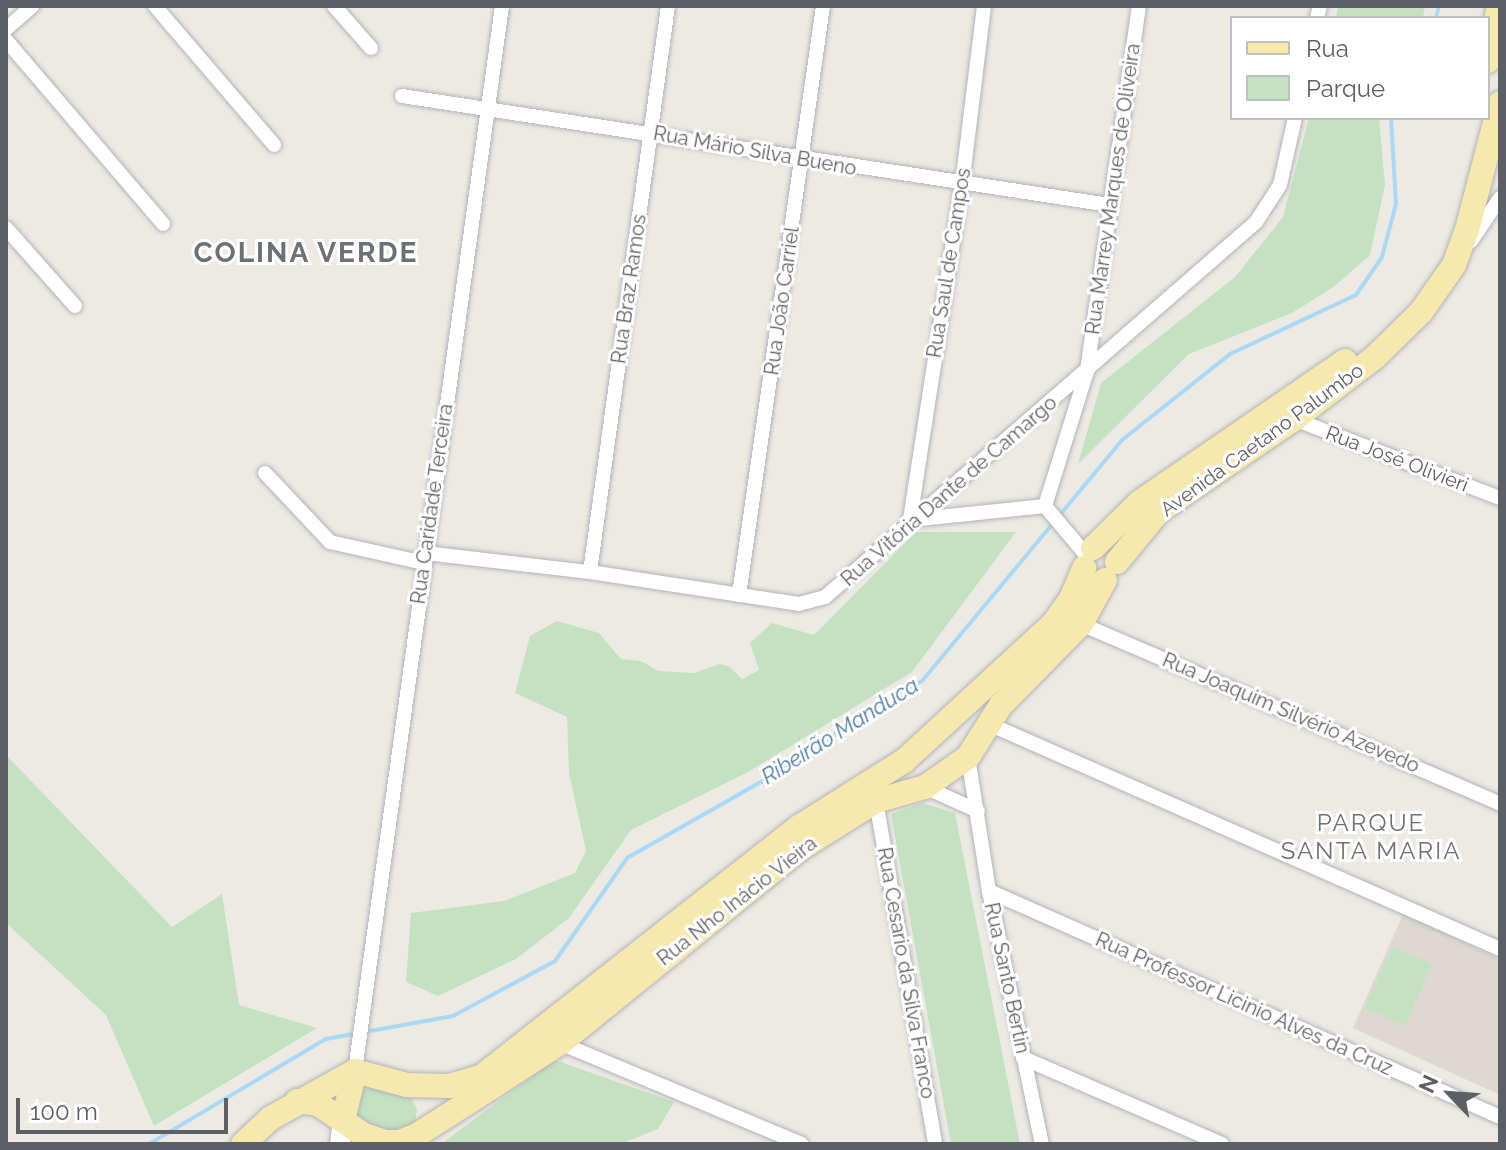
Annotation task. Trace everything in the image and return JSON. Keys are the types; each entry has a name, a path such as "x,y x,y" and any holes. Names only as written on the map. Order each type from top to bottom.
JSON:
{"main road":[{"path":"1490,51 1499,6"},
{"name":"Avenida Caetano Palumbo","path":"1093,559 1294,419 1383,349 1421,312 1454,265 1467,230 1500,103"},
{"name":"Avenida Caetano Palumbo","path":"1093,559 1140,502 1368,346 1416,297 1452,228 1471,161 1478,120"},
{"name":"Rua Nho Inácio Vieira","path":"486,1082 560,1043 801,848 876,801 925,787 968,757 1001,705 1081,624 1093,559"},
{"name":"Rua Nho Inácio Vieira","path":"486,1082 799,827 904,761 1054,623 1093,559"},
{"path":"904,761 911,776 925,787"},
{"path":"356,1060 425,1094 424,1115 412,1140"},
{"path":"243,1144 271,1118 356,1060"},
{"path":"342,1132 356,1060"},
{"path":"407,1085 449,1086 486,1082"},
{"path":"297,1101 318,1104 342,1132 385,1142 412,1140 486,1082"}],"street":[{"path":"6,29 32,6"},
{"path":"155,6 274,145"},
{"path":"334,6 371,48"},
{"name":"Rua Caridade Terceira","path":"356,1060 502,6"},
{"name":"Rua Braz Ramos","path":"590,572 668,6"},
{"name":"Rua João Carriel","path":"739,595 823,6"},
{"name":"Rua Saul de Campos","path":"910,520 962,184 984,6"},
{"name":"Rua Marrey Marques de Oliveira","path":"1048,510 1087,371 1139,6"},
{"path":"6,40 163,224"},
{"name":"Rua Mário Silva Bueno","path":"402,96 1109,205"},
{"name":"Rua Vitória Dante de Camargo","path":"265,473 330,542 424,558 590,572 799,604 825,597 1256,222 1280,185 1295,120"},
{"path":"1454,265 1500,200"},
{"path":"6,228 75,306"},
{"name":"Rua José Olivieri","path":"1294,419 1500,498"},
{"path":"910,520 1048,510 1093,559"},
{"name":"Rua Joaquim Silvério Azevedo","path":"1081,624 1500,804"},
{"path":"989,724 1500,949"},
{"name":"Rua Santo Bertin","path":"968,757 989,891 1042,1144"},
{"path":"925,787 978,811"},
{"name":"Rua Cesario da Silva Franco","path":"876,801 935,1144"},
{"name":"Rua Professor Licinio Alves da Cruz","path":"989,891 1500,1117"},
{"path":"560,1043 802,1144"},
{"path":"1023,1058 1222,1144"}],"shaded area":[{"path":"1403,914 1500,959 1500,1095 1353,1028"}],"green space":[{"path":"1338,6 1425,6 1423,16 1336,16"},
{"path":"1308,120 1379,120 1385,185 1370,255 1335,286 1292,313 1189,354 1078,464 1101,383 1235,277 1283,217"},
{"path":"916,532 1016,532 912,672 748,772 631,830 569,918 516,959 438,996 406,982 411,913 504,901 575,873 586,851 569,773 567,717 515,693 530,636 557,621 599,633 621,659 641,661 658,671 694,673 720,664 730,667 742,679 759,670 750,643 772,623 814,635"},
{"path":"6,755 172,927 222,894 239,1005 317,1028 154,1126 106,1015 6,923"},
{"path":"922,803 955,813 1020,1144 951,1144 891,814"},
{"path":"1392,947 1432,964 1405,1026 1365,1008"},
{"path":"558,1061 674,1102 658,1129 620,1144 441,1144 550,1063"},
{"path":"368,1084 407,1091 417,1109 415,1122 409,1130 376,1133 356,1118 360,1087"}],"waterway":[{"name":"Ribeirão Manduca","path":"1436,16 1439,6"},
{"name":"Ribeirão Manduca","path":"149,1144 326,1039 453,1016 555,961 627,858 817,750 850,721 922,681 1122,440 1230,354 1356,295 1382,257 1396,204 1391,120"}],"district":[{"name":"COLINA VERDE","path":"306,253"},
{"name":"PARQUE SANTA MARIA","path":"1371,837"}]}
